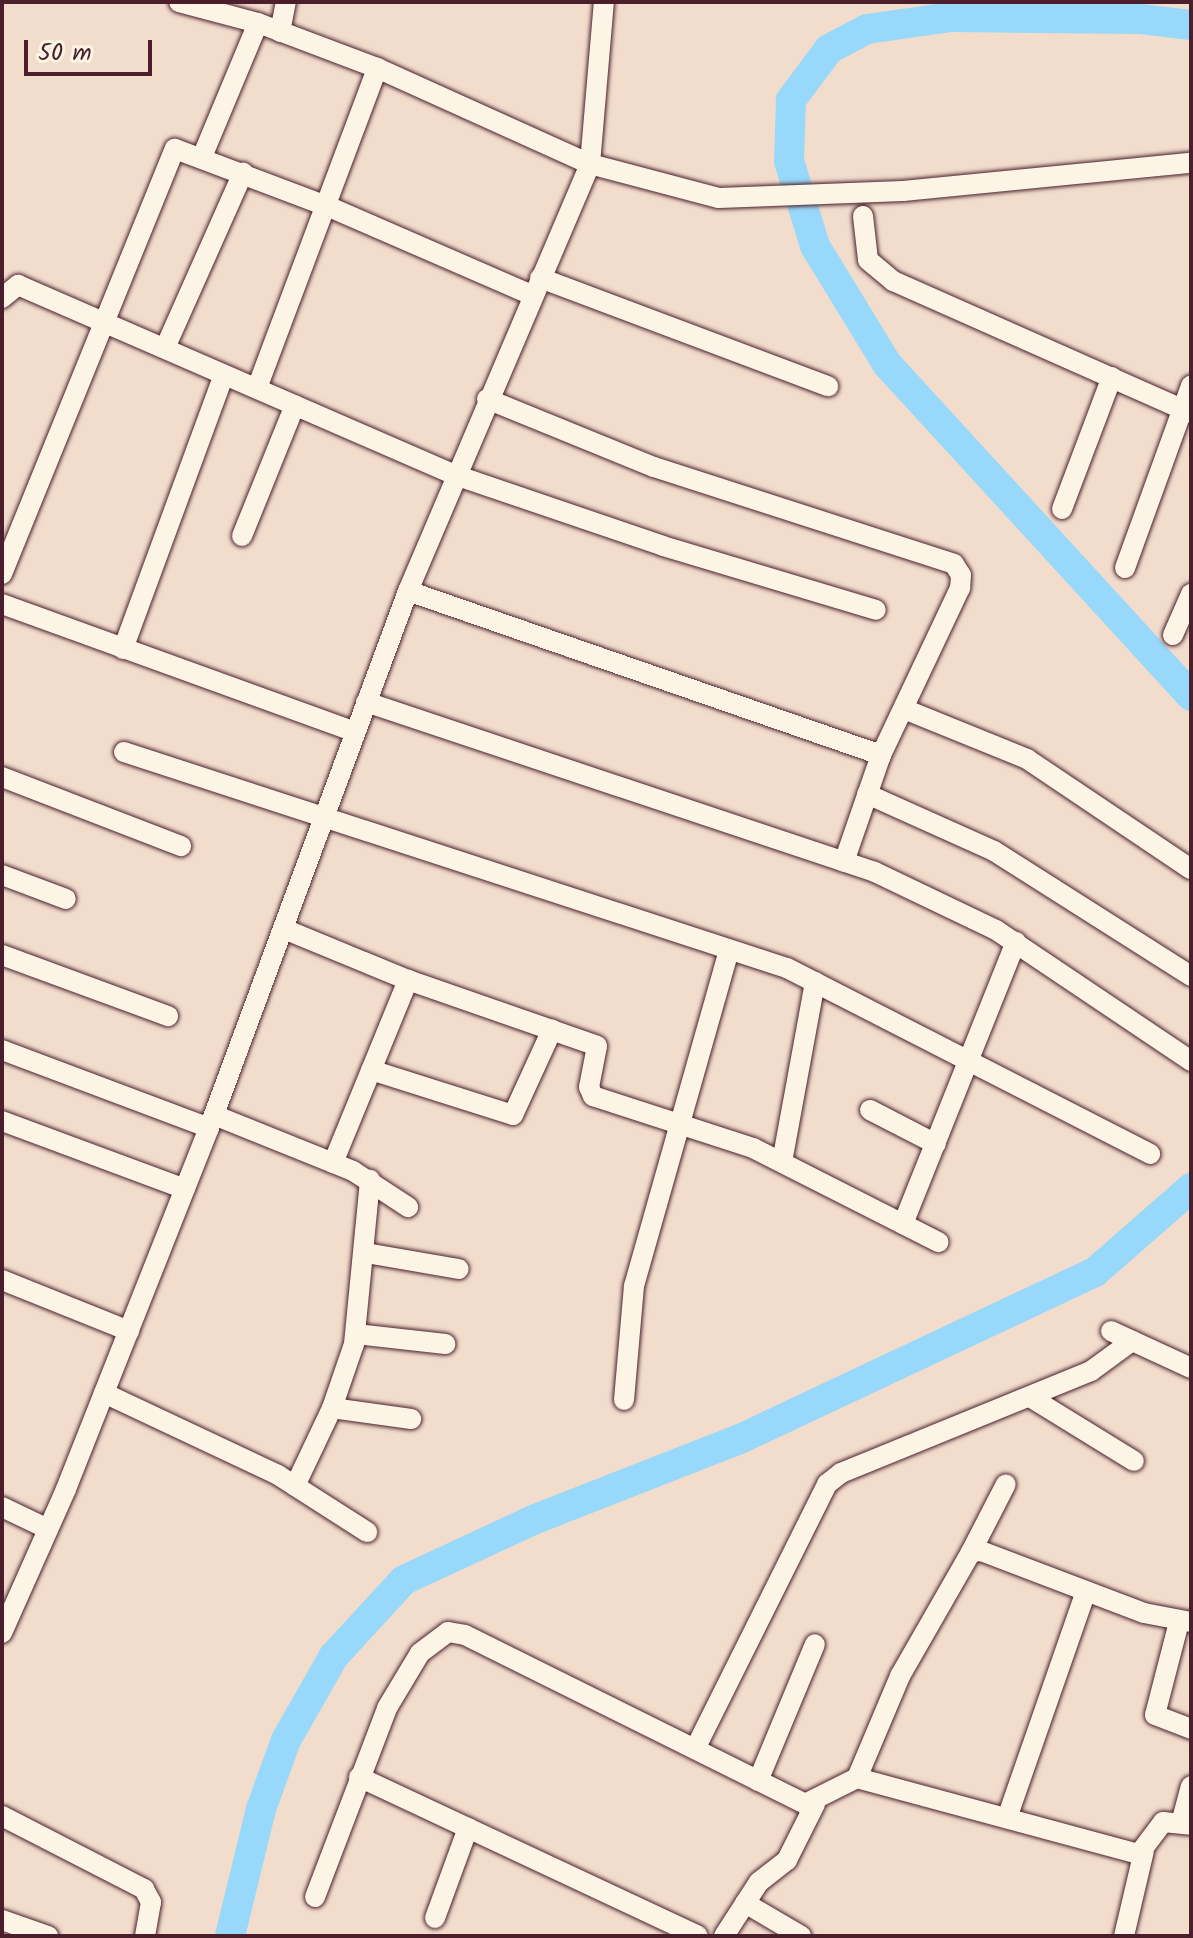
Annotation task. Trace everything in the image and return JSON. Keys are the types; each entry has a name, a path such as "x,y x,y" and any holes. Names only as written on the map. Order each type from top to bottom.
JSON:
{"street":[{"path":"179,2 258,23 377,68 590,164 690,193 745,200 903,191 1191,163"},
{"path":"280,32 286,2"},
{"path":"2,1633 9,1601 48,1529 212,1122 408,591 487,399 590,164 604,2"},
{"path":"202,157 258,23"},
{"path":"257,388 377,68"},
{"path":"2,574 169,155 181,148 536,286 828,386"},
{"path":"165,348 243,173"},
{"path":"863,216 863,246 878,271 968,316 1187,411"},
{"path":"2,298 18,285 455,475 663,546 876,610"},
{"path":"123,649 224,375"},
{"path":"1062,509 1112,377"},
{"path":"1125,568 1187,411 1191,386"},
{"path":"487,399 654,467 954,564 961,575 960,588 881,755 844,862"},
{"path":"242,536 295,405"},
{"path":"408,591 881,755"},
{"path":"1173,635 1191,594"},
{"path":"2,604 355,732"},
{"path":"366,702 844,862 949,904 1016,942 1191,1061"},
{"path":"904,709 1027,759 1191,869"},
{"path":"124,752 815,982 1150,1154"},
{"path":"2,777 181,846"},
{"path":"867,794 994,851 1191,976"},
{"path":"2,875 66,899"},
{"path":"284,929 408,980 600,1048 589,1087 593,1096 680,1121 782,1162 938,1242"},
{"path":"903,1224 1016,942"},
{"path":"624,1400 634,1286 729,951"},
{"path":"2,955 168,1016"},
{"path":"333,1163 408,980"},
{"path":"782,1162 815,982"},
{"path":"371,1070 513,1115 552,1030"},
{"path":"2,1050 333,1163 370,1180 408,1207"},
{"path":"870,1110 936,1144"},
{"path":"2,1121 185,1189"},
{"path":"295,1486 332,1408 356,1334 366,1253 370,1180"},
{"path":"366,1253 459,1269"},
{"path":"2,1280 129,1331"},
{"path":"1111,1331 1191,1368"},
{"path":"356,1334 445,1344"},
{"path":"695,1749 827,1484 841,1473 1091,1371 1132,1341"},
{"path":"104,1393 295,1486 367,1532"},
{"path":"1030,1397 1134,1461"},
{"path":"332,1408 411,1419"},
{"path":"857,1778 912,1652 971,1552 1006,1484"},
{"path":"2,1507 48,1529"},
{"path":"971,1552 981,1551 1086,1591 1185,1622 1155,1715 1191,1729"},
{"path":"1007,1818 1086,1591"},
{"path":"315,1897 387,1708 420,1653 448,1632 465,1635 799,1803 815,1804"},
{"path":"758,1781 815,1644"},
{"path":"359,1777 468,1828 667,1930 698,1936"},
{"path":"724,1936 765,1875 787,1860 815,1804 839,1784 857,1778 1132,1853 1144,1851"},
{"path":"1124,1936 1144,1851 1160,1823 1186,1824 1191,1786"},
{"path":"2,1816 144,1889 151,1902 145,1936"},
{"path":"435,1918 468,1828"},
{"path":"745,1903 801,1936"},
{"path":"2,1920 48,1936"}],"waterway":[{"path":"1191,25 1141,19 951,17 867,29 829,49 791,100 789,161 815,246 887,364 1191,696"},
{"path":"230,1936 261,1809 286,1740 334,1656 404,1580 533,1520 740,1439 1095,1272 1191,1188"}]}
